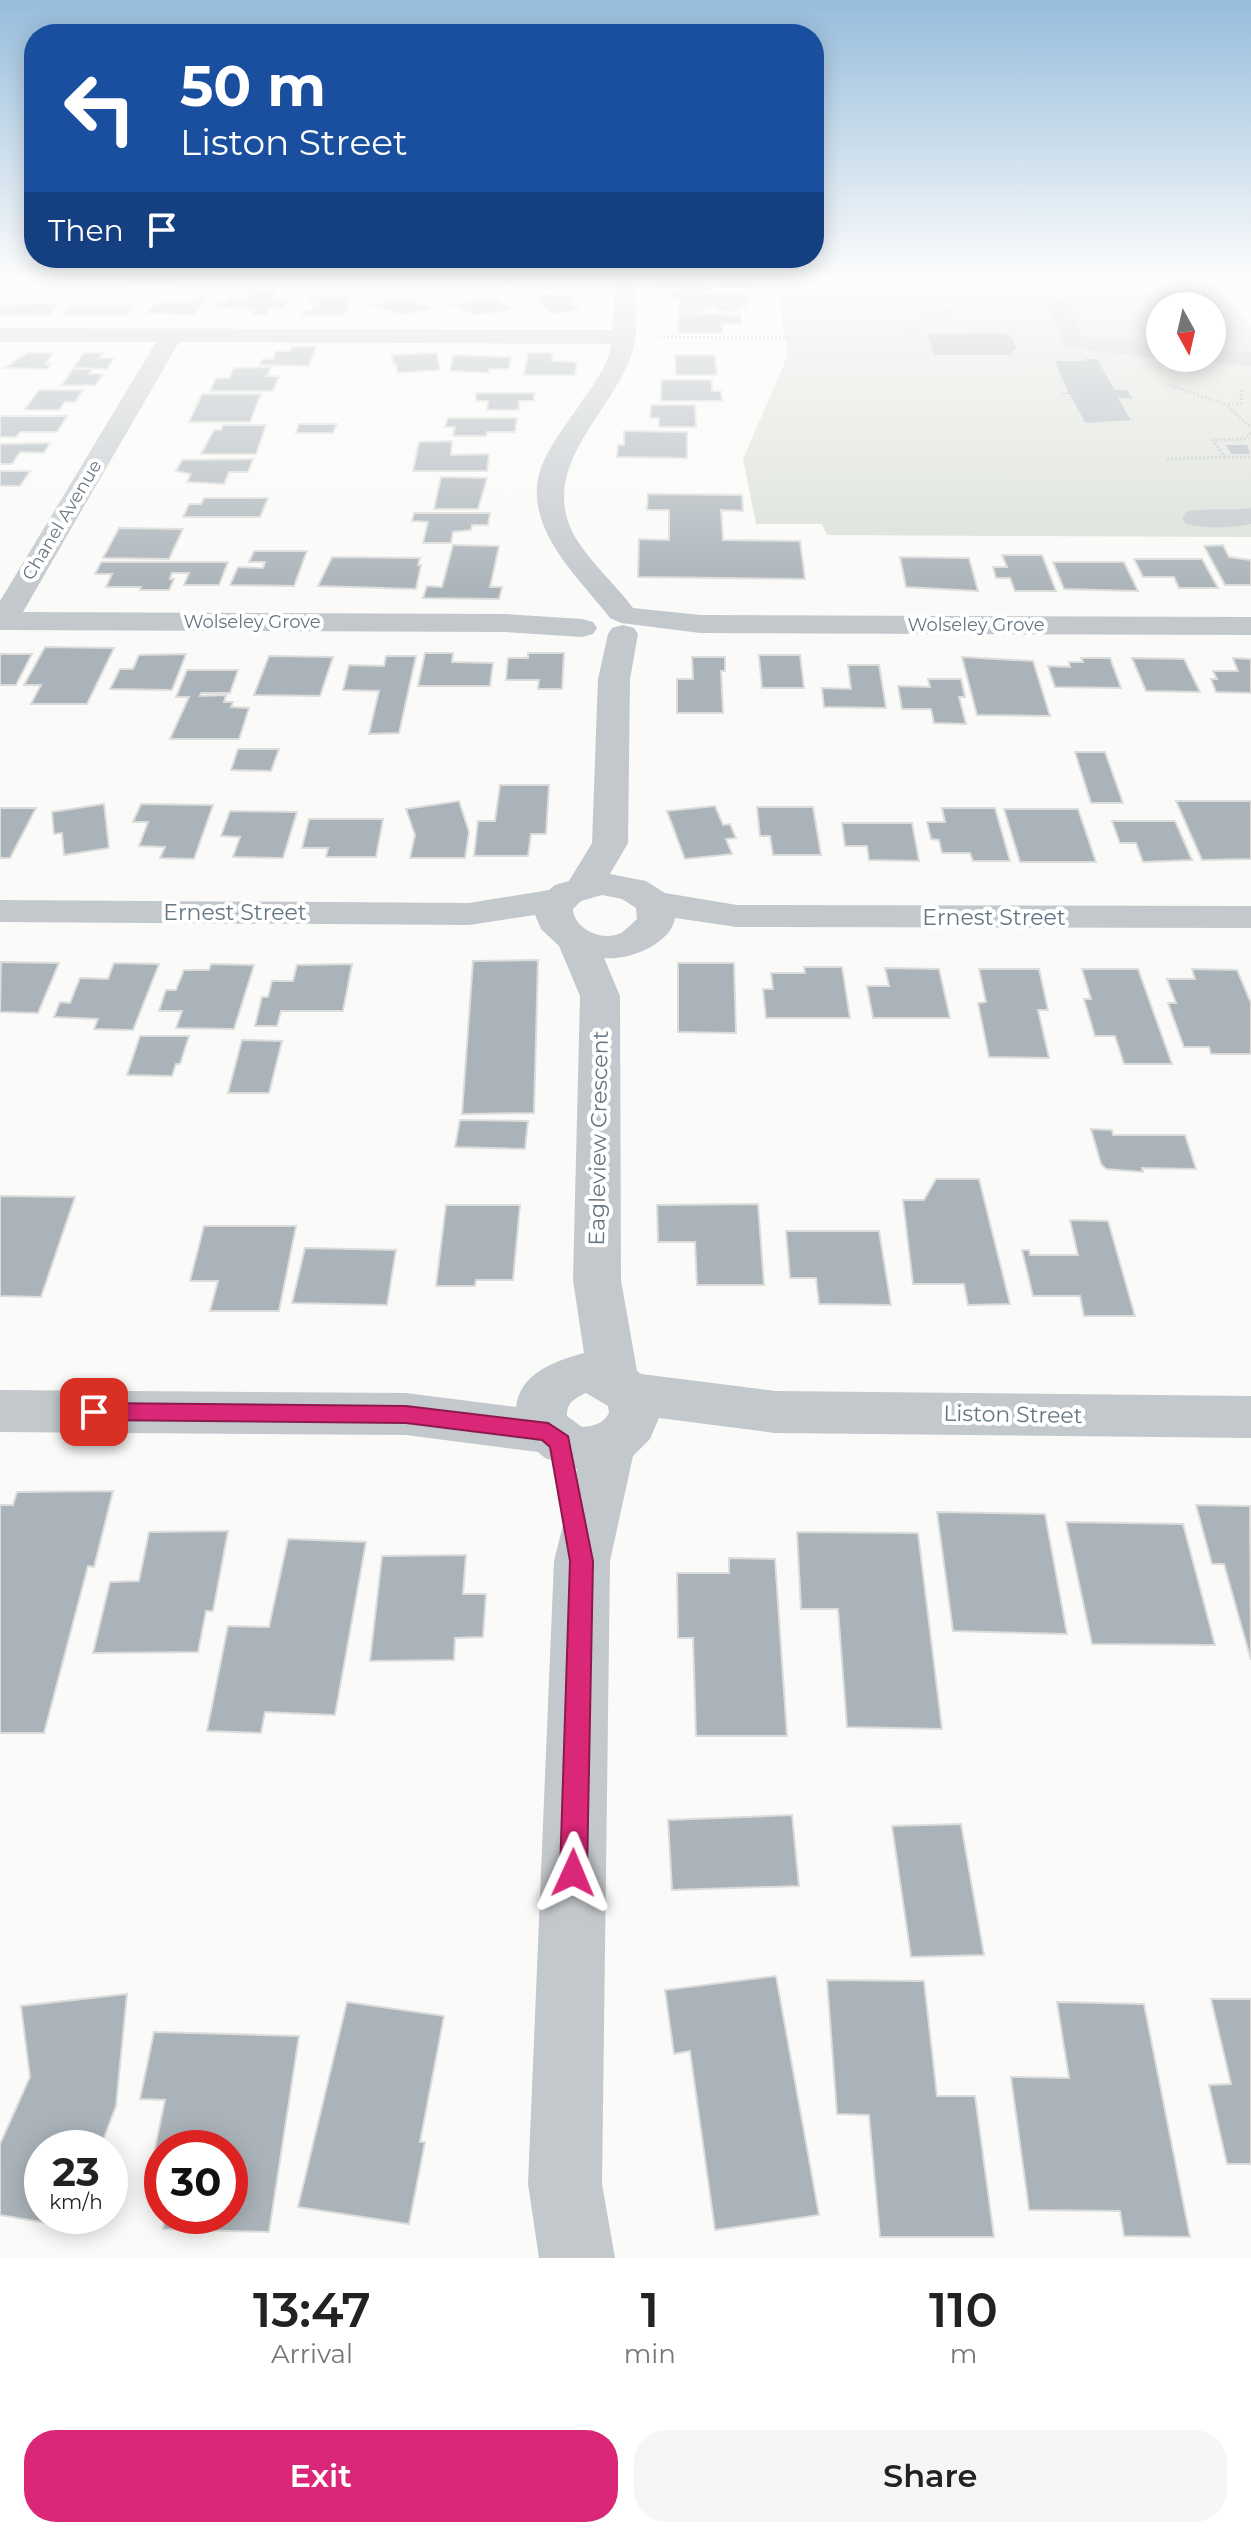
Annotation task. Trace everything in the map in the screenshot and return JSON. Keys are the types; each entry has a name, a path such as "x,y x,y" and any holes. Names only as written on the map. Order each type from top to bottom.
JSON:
{"street":[{"name":"Chanel Avenue","path":"1,621 142,385"},
{"path":"603,385 561,453 550,484 553,512 562,538 593,578 607,624 614,679 610,843 641,916"},
{"path":"1196,518 1227,520 1251,516"},
{"name":"Wolseley Grove","path":"1,621 1251,626"},
{"path":"570,914 610,843"},
{"path":"570,914 610,885 641,916"},
{"name":"Ernest Street","path":"0,911 570,914"},
{"path":"570,914 612,946 641,916"},
{"name":"Eagleview Crescent","path":"570,914 600,996 597,1280 587,1412 565,2184 577,2258"},
{"name":"Ernest Street","path":"641,916 1251,917"},
{"name":"Eagleview Crescent","path":"600,996 641,916"},
{"name":"Liston Street","path":"0,1411 406,1414 775,1412 1251,1417"},
{"name":"Eagleview Crescent","path":"545,2258 565,2184"}],"path":[{"path":"1240,385 1241,403"},
{"path":"1224,457 1213,440 1244,439 1251,430 1227,405 1241,403 1251,407"},
{"path":"1167,459 1251,457"}],"shaded area":[{"path":"775,385 1251,385 1251,537 827,535 822,524 756,524 743,459"}],"building":[{"path":"213,385 275,385 273,391 210,391"},
{"path":"661,385 712,385 712,391 721,391 722,401 661,401"},
{"path":"1064,385 1113,385 1115,389 1128,389 1134,400 1120,399 1132,421 1085,424 1069,395 1059,392 1067,392"},
{"path":"39,390 83,390 75,402 65,402 59,410 24,410"},
{"path":"476,393 534,393 534,401 519,401 519,410 487,410 488,401 476,401"},
{"path":"202,394 261,394 250,422 189,422"},
{"path":"651,405 695,405 696,427 659,427 659,418 650,418"},
{"path":"0,416 67,416 57,432 20,432 16,437 0,437"},
{"path":"448,418 517,418 515,432 453,436 455,427 445,427"},
{"path":"299,424 337,424 333,433 296,433"},
{"path":"223,425 266,425 256,454 201,454 214,430 221,430"},
{"path":"624,431 687,432 687,458 617,457 618,445 624,445"},
{"path":"452,441 451,455 489,454 487,471 413,471 419,442"},
{"path":"50,443 44,453 20,452 12,464 0,464 0,444"},
{"path":"1224,444 1248,444 1251,455 1231,455"},
{"path":"253,459 248,472 229,472 224,484 187,482 191,474 176,471 182,460"},
{"path":"0,471 30,471 20,486 0,486"},
{"path":"441,477 487,478 478,509 434,509"},
{"path":"648,494 742,495 743,511 721,510 723,540 800,541 805,579 638,577 639,539 669,540 669,510 647,510"},
{"path":"204,498 268,498 260,517 183,517 189,504 201,504"},
{"path":"414,513 490,513 488,525 472,525 471,530 453,532 451,543 423,543 428,522 412,521"},
{"path":"119,528 183,529 169,559 103,558"},
{"path":"453,545 499,546 490,587 502,587 499,599 423,598 427,586 442,587"},
{"path":"1223,545 1229,557 1251,560 1251,585 1225,585 1204,546"},
{"path":"254,551 307,551 294,586 230,585 238,567 263,568 265,562 249,562"},
{"path":"1002,555 1042,555 1056,591 1015,591 1010,578 996,578 993,567 1007,567"},
{"path":"332,557 420,558 416,589 318,586"},
{"path":"900,557 969,558 978,591 906,587"},
{"path":"1134,559 1202,559 1218,588 1179,588 1174,577 1143,577"},
{"path":"101,562 228,562 219,585 184,585 189,573 172,573 170,579 174,579 169,590 140,590 141,587 106,587 112,574 95,574"},
{"path":"1053,562 1124,562 1138,591 1064,589"},
{"path":"45,647 114,648 87,704 31,704 41,685 24,685"},
{"path":"425,653 453,653 452,662 493,663 490,686 418,686"},
{"path":"528,653 564,653 562,689 538,689 539,680 506,680 508,658 528,658"},
{"path":"0,654 32,654 16,685 0,685"},
{"path":"186,654 172,690 110,689 120,669 133,669 139,655"},
{"path":"759,655 800,655 804,688 762,688"},
{"path":"269,656 333,657 320,696 254,695"},
{"path":"386,656 416,656 399,733 369,734 379,691 343,690 349,665 384,666"},
{"path":"692,657 725,657 725,671 721,671 723,713 677,713 677,679 693,679"},
{"path":"962,657 1033,661 1050,716 977,715"},
{"path":"1081,658 1110,658 1121,688 1055,687 1048,666 1070,667 1069,662 1083,662"},
{"path":"1132,658 1184,659 1200,692 1146,691"},
{"path":"1233,658 1251,659 1251,693 1216,692 1211,679 1217,679 1213,671 1238,671"},
{"path":"848,665 879,665 886,708 824,707 822,688 851,689"},
{"path":"187,670 238,670 230,693 201,693 200,696 226,695 224,702 233,702 231,707 249,708 239,739 170,739 189,697 176,697"},
{"path":"928,679 961,679 965,697 959,697 966,724 934,723 931,709 902,709 898,686 930,687"},
{"path":"238,749 279,749 271,771 231,770"},
{"path":"1075,752 1105,752 1123,803 1091,803"},
{"path":"500,785 549,785 546,834 531,834 528,856 474,856 478,821 495,821"},
{"path":"459,801 469,832 465,858 410,858 415,835 406,809"},
{"path":"1176,801 1251,801 1251,859 1202,860"},
{"path":"104,804 109,848 64,855 62,833 54,834 52,812"},
{"path":"141,804 213,805 194,859 160,858 165,847 139,846 148,822 133,822"},
{"path":"715,806 723,825 730,824 736,838 726,839 732,854 685,859 667,811"},
{"path":"757,807 813,807 821,855 773,855 770,836 760,836"},
{"path":"0,808 36,808 10,858 0,858"},
{"path":"942,808 995,808 1010,861 973,861 970,853 942,853 939,840 931,839 927,822 945,822"},
{"path":"1004,809 1078,809 1096,862 1020,862"},
{"path":"230,811 297,812 283,858 233,857 240,837 221,836"},
{"path":"309,819 383,819 376,857 326,857 328,848 302,848"},
{"path":"1112,821 1175,821 1192,860 1143,862 1136,843 1120,843"},
{"path":"842,823 912,823 919,861 869,860 867,846 845,846"},
{"path":"538,960 534,1113 462,1114 473,961"},
{"path":"1,962 59,963 38,1013 0,1012"},
{"path":"114,963 159,964 133,1030 94,1029 98,1019 54,1017 60,1002 70,1003 80,978 108,979"},
{"path":"678,963 734,963 736,1033 678,1032"},
{"path":"211,964 254,965 234,1029 176,1028 182,1011 159,1011 166,990 176,990 184,970 209,970"},
{"path":"352,964 343,1011 281,1011 277,1026 255,1026 262,997 268,997 272,981 293,981 297,965"},
{"path":"804,967 842,967 850,1018 766,1018 763,989 773,989 771,973 805,973"},
{"path":"885,968 939,969 950,1018 873,1018 867,986 889,986"},
{"path":"979,969 1039,969 1048,1010 1038,1010 1049,1058 989,1057 978,1003 986,1002"},
{"path":"1082,969 1138,969 1172,1064 1124,1064 1115,1036 1095,1036 1084,999 1091,999"},
{"path":"1192,969 1237,970 1251,1003 1251,1054 1211,1054 1209,1047 1184,1047 1168,1003 1176,1003 1167,979 1195,979"},
{"path":"140,1036 189,1036 180,1064 176,1064 172,1076 127,1075"},
{"path":"242,1040 282,1041 269,1093 228,1093"},
{"path":"460,1120 528,1121 525,1149 455,1147"},
{"path":"1091,1129 1112,1130 1113,1135 1185,1135 1196,1169 1142,1168 1143,1172 1106,1169 1101,1164"},
{"path":"936,1179 979,1179 1010,1304 968,1305 964,1284 913,1284 903,1200 924,1200"},
{"path":"0,1196 75,1197 41,1297 0,1296"},
{"path":"758,1204 764,1285 697,1285 695,1242 658,1242 657,1205"},
{"path":"446,1205 520,1205 513,1280 476,1280 475,1286 436,1286"},
{"path":"1070,1220 1108,1221 1135,1316 1084,1316 1080,1296 1033,1296 1022,1250 1029,1250 1030,1255 1078,1255"},
{"path":"204,1226 296,1226 279,1311 210,1311 218,1281 190,1281"},
{"path":"786,1231 879,1231 891,1305 819,1304 816,1278 790,1278"},
{"path":"305,1248 396,1250 387,1305 292,1303"},
{"path":"113,1491 94,1567 88,1566 44,1733 0,1733 0,1505 13,1505 17,1492"},
{"path":"1196,1505 1250,1506 1251,1660 1224,1564 1212,1564"},
{"path":"937,1512 1045,1514 1067,1634 953,1631"},
{"path":"1066,1522 1183,1524 1215,1645 1092,1644"},
{"path":"228,1531 213,1611 206,1611 198,1652 93,1653 110,1582 139,1581 149,1532"},
{"path":"797,1532 918,1533 942,1729 847,1727 838,1609 801,1609"},
{"path":"288,1539 366,1542 335,1715 265,1712 261,1733 207,1731 228,1626 269,1627"},
{"path":"466,1555 463,1594 486,1594 483,1637 455,1638 454,1660 370,1661 382,1556"},
{"path":"729,1558 775,1559 787,1736 696,1736 693,1638 678,1638 677,1573 729,1573"},
{"path":"792,1815 799,1886 672,1890 668,1820"},
{"path":"961,1824 984,1955 911,1957 892,1826"},
{"path":"776,1976 819,2215 715,2230 690,2051 674,2054 665,1990"},
{"path":"827,1980 924,1981 937,2096 975,2096 994,2237 880,2237 869,2115 837,2114"},
{"path":"127,1994 116,2106 107,2130 24,2130 24,2219 0,2215 0,2144 30,2077 21,2006"},
{"path":"1211,1999 1251,1999 1251,2164 1227,2164 1209,2085 1231,2084"},
{"path":"347,2002 444,2016 420,2142 425,2142 409,2224 298,2207"},
{"path":"1057,2002 1144,2004 1190,2237 1124,2236 1120,2211 1029,2210 1011,2077 1069,2078"},
{"path":"154,2032 299,2036 269,2232 248,2231 248,2130 159,2130 165,2100 140,2099"}],"route":[{"path":"94,1412 406,1414 548,1432 560,1443 582,1561 573,1873"}]}
